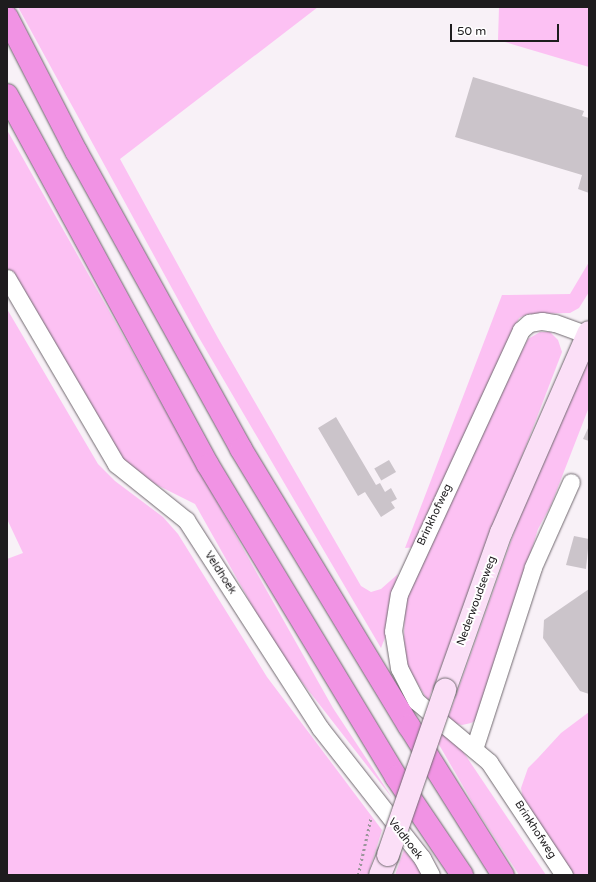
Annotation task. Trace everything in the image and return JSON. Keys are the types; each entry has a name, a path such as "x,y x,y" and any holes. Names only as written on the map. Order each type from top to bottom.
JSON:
{"highway":[{"path":"7,17 76,151 241,449 409,726 503,875"},
{"path":"7,95 208,465 396,777 462,875"}],"street":[{"name":"Veldhoek","path":"7,278 116,464 186,520 320,728 374,800 407,839 431,875"},
{"name":"Brinkhofweg","path":"564,875 489,762 425,711 407,685 398,668 395,649 394,610 404,583 521,330 530,323 542,321 555,323 588,334"},
{"name":"Nederwoudseweg","path":"384,865 501,533 588,334"},
{"path":"474,750 533,567 571,482"}],"path":[{"path":"358,875 374,800"}],"shaded area":[{"path":"18,7 318,7 120,159 218,338 361,586 371,592 381,589 398,574 388,609 388,630 381,648 198,336"},
{"path":"499,7 589,7 589,67 498,40"},
{"path":"7,130 333,708 393,799 277,650 195,504 153,483 126,464 93,420 7,268"},
{"path":"589,262 589,292 579,308 570,313 528,314 519,318 416,547 405,548 502,295 570,294"},
{"path":"7,309 98,464 115,481 163,517 178,534 267,677 382,830 368,875 7,875 7,559 23,553 7,519"},
{"path":"540,332 550,332 558,340 562,352 428,701 406,664 404,638 405,602 484,425 528,339"},
{"path":"589,350 589,407 551,505 538,529 483,708 477,720 471,723 462,725 447,721 545,446"},
{"path":"589,712 589,875 574,875 523,799 521,788 528,768 561,733"},
{"path":"429,720 462,750 546,875 519,875 478,812 427,724"},
{"path":"404,850 424,875 395,875"}],"building":[{"path":"473,77 584,111 582,116 589,118 589,193 578,189 582,175 455,137"},
{"path":"336,417 376,485 380,483 385,492 391,488 397,499 391,502 395,508 381,517 365,492 358,496 318,428"},
{"path":"589,426 589,441 583,439"},
{"path":"389,460 396,472 381,481 374,468"},
{"path":"574,536 589,539 586,569 566,565"},
{"path":"589,589 589,694 580,691 543,638 544,620"}]}
